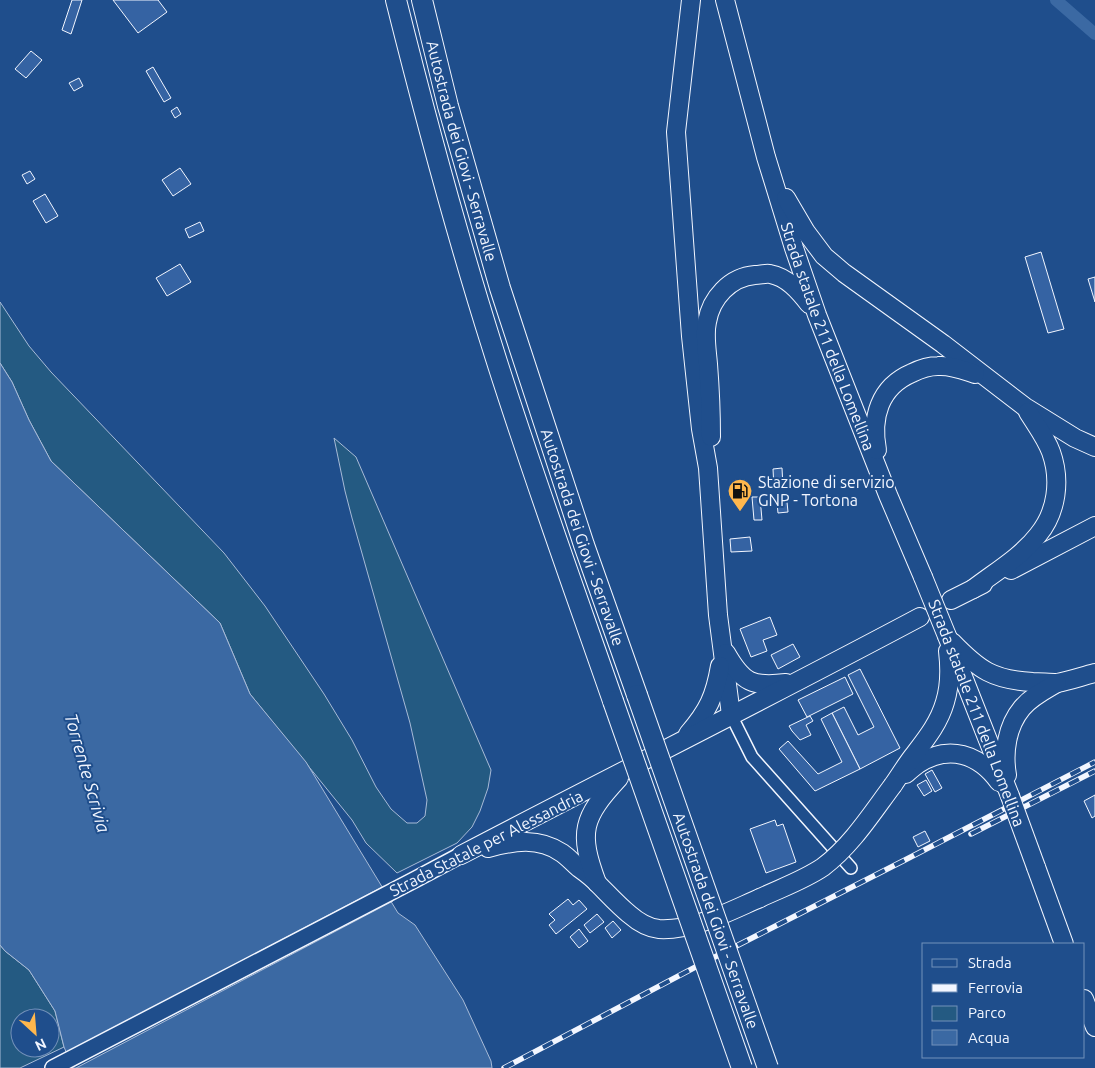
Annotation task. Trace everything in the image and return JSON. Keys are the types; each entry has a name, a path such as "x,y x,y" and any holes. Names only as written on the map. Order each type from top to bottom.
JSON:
{"highway":[{"name":"Autostrada dei Giovi - Serravalle","path":"396,0 432,142 492,347 613,701 742,1068"},
{"name":"Autostrada dei Giovi - Serravalle","path":"422,0 448,106 500,288 581,535 768,1068"}],"main road":[{"path":"692,0 676,132 691,336 701,429 708,468 718,615 731,715"},
{"name":"Strada statale 211 della Lomellina","path":"725,0 766,157 788,231 817,315 1010,796 1064,943"},
{"path":"766,157 791,208 824,256 844,273 943,344 1025,408 1075,438 1095,447"},
{"path":"708,468 712,409 706,323 710,309 719,293 731,282 747,275 770,274 782,278 793,285 817,315"},
{"path":"888,495 874,430 876,415 882,399 892,386 905,375 922,368 938,366 956,368 986,378"},
{"path":"973,589 1020,553 1039,535 1050,517 1054,504 1057,487 1051,451 1025,408"},
{"path":"951,600 1095,526"},
{"path":"1064,543 1095,531"},
{"name":"Strada Statale per Alessandria","path":"53,1068 920,617"},
{"path":"947,636 967,657 991,674 1016,681 1057,683"},
{"path":"461,855 506,843 534,842 548,845 563,853 598,883 620,907 638,922 658,929 679,928 708,920 800,880 822,867 841,851 893,784 939,719 945,702 950,667 947,636"},
{"path":"723,649 738,673 753,683 763,685 797,682"},
{"path":"682,740 704,715 710,704 718,678 723,649"},
{"path":"1010,796 1006,770 1006,747 1009,732 1015,718 1023,707 1037,695 1057,683 1095,673"},
{"path":"893,784 918,764 933,756 957,753 970,756 983,763 994,774 1010,796"},
{"path":"598,883 587,852 586,831 589,818 596,806 626,771"},
{"path":"1085,1002 1095,1027"}],"street":[{"path":"731,715 752,757 851,868"}],"green space":[{"path":"0,302 29,346 51,372 224,553 265,606 324,694 352,740 376,787 391,809 407,823 417,823 425,816 427,800 410,723 352,518 334,438 356,457 491,770 488,788 480,811 472,827 457,843 397,873 366,843 352,820 250,694 220,623 51,461 29,420 12,382 0,363"},
{"path":"0,945 29,970 53,1008 10,1008 10,1058 41,1058 20,1068 0,1068"},
{"path":"60,1031 64,1047 60,1049"}],"water":[{"name":"Torrente Scrivia","path":"0,363 12,382 29,420 51,461 220,623 250,694 306,762 398,913 415,925 463,1000 491,1061 492,1068 73,1068 64,1047 60,1031 60,1008 53,1008 29,970 0,945"}],"pier":[{"path":"384,886 393,901 76,1068 70,1068 64,1054"}],"building":[{"path":"72,0 82,0 71,34 62,30"},
{"path":"113,0 158,0 167,12 138,33"},
{"path":"31,51 42,60 26,78 15,69"},
{"path":"153,67 171,98 164,102 146,71"},
{"path":"79,78 83,86 74,91 69,83"},
{"path":"177,107 181,114 175,118 171,111"},
{"path":"180,168 191,184 173,196 162,180"},
{"path":"30,171 35,179 27,184 22,175"},
{"path":"45,194 58,216 46,223 33,201"},
{"path":"200,222 204,231 189,238 185,229"},
{"path":"1041,252 1064,329 1048,333 1025,257"},
{"path":"180,264 191,282 167,296 156,278"},
{"path":"1095,277 1095,302 1088,279"},
{"path":"782,468 783,487 774,488 773,469"},
{"path":"752,497 760,497 762,520 754,520"},
{"path":"787,502 788,512 778,513 777,503"},
{"path":"750,537 752,551 731,552 730,539"},
{"path":"770,617 777,635 763,640 767,651 751,657 740,629"},
{"path":"793,644 800,657 778,669 771,655"},
{"path":"860,669 900,748 860,769 832,713 844,707 858,735 874,727 848,675"},
{"path":"845,677 853,694 807,717 798,700"},
{"path":"832,713 860,769 815,791 779,749 788,741 818,774 842,762 821,719"},
{"path":"810,716 813,721 806,725 811,735 800,740 789,726"},
{"path":"932,770 942,788 935,792 925,774"},
{"path":"926,780 932,791 924,796 917,785"},
{"path":"1095,795 1095,816 1092,818 1084,801"},
{"path":"775,820 777,826 783,824 796,862 766,873 750,829"},
{"path":"925,831 930,841 918,847 913,837"},
{"path":"568,899 573,905 579,900 587,909 556,934 549,925 555,920 549,914"},
{"path":"597,914 604,922 590,933 584,925"},
{"path":"613,921 621,930 612,938 605,928"},
{"path":"579,929 588,941 579,948 570,937"}],"waterway":[{"path":"1056,0 1095,34"}],"railway":[{"path":"504,1068 705,962 1095,762"},
{"path":"971,834 1095,771"}],"place":[{"name":"Stazione di servizio GNP - Tortona","path":"740,512"}]}
